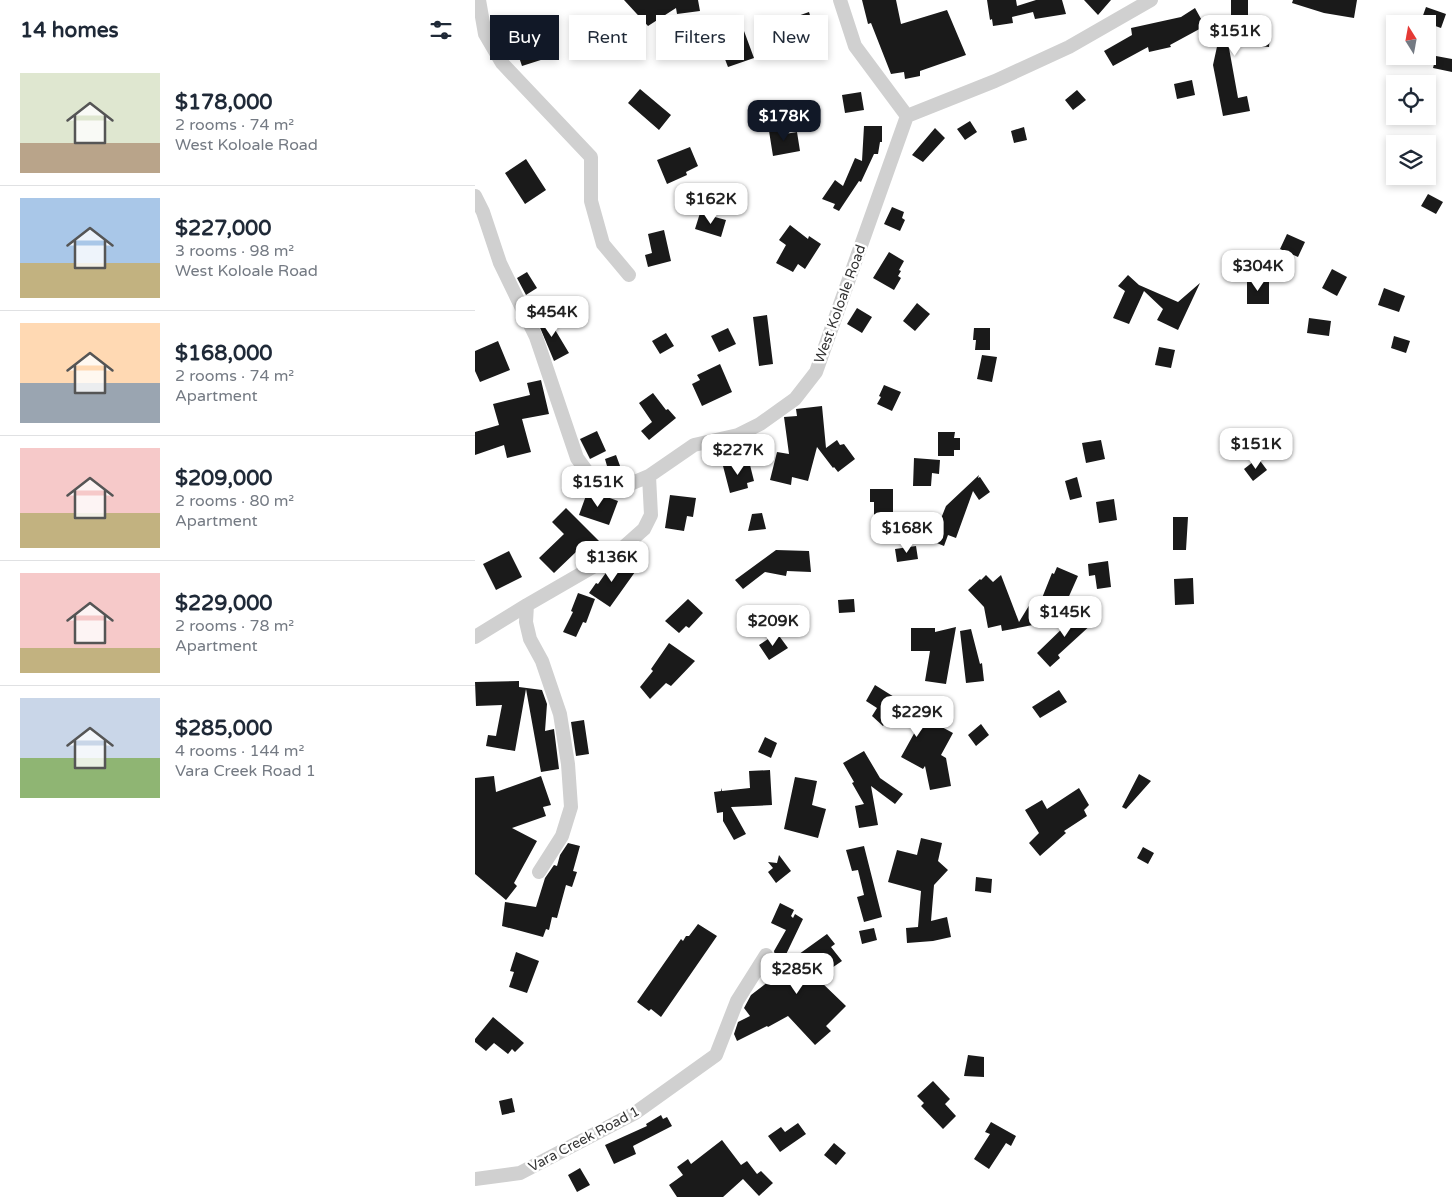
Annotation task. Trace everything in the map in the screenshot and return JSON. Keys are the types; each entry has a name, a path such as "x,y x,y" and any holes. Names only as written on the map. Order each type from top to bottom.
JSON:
{"street":[{"path":"479,0 485,34 502,63 591,157 591,201 603,244 629,275"},
{"path":"840,0 855,46 907,116 995,81 1069,47 1151,0"},
{"name":"West Koloale Road","path":"475,196 483,212 500,263 536,337 577,458 588,473 609,483 630,484 649,476 694,445 737,435 759,424 795,399 816,372 907,116"},
{"path":"475,637 617,553 644,530 651,515 649,476"},
{"path":"527,605 526,622 530,639 542,661 560,714 568,764 571,807 561,836 539,872"},
{"name":"Vara Creek Road 1","path":"475,1179 520,1173 635,1113 716,1055 737,1001 766,955"}],"building":[{"path":"624,0 698,0 700,11 677,14 676,8 665,15 656,15 656,21 648,26 646,24 646,15 638,15"},
{"path":"862,0 896,0 901,24 947,10 966,55 920,71 920,76 905,79 904,72 891,74 871,23 868,24"},
{"path":"987,0 1016,0 1017,6 1036,0 1062,0 1066,14 1035,19 1033,12 1012,17 1013,23 993,26 992,19 990,20"},
{"path":"1084,0 1111,0 1098,15"},
{"path":"1231,0 1248,0 1248,31 1270,33 1269,47 1238,44 1237,49 1229,48 1238,98 1247,96 1250,111 1223,116 1213,65 1223,19 1226,34 1231,34"},
{"path":"1293,0 1357,0 1354,18 1324,13 1292,3"},
{"path":"1426,7 1446,14 1441,28 1436,26 1436,15 1423,15"},
{"path":"1195,8 1205,26 1170,45 1171,47 1149,52 1148,47 1113,66 1104,51 1132,35 1131,28 1181,17"},
{"path":"744,31 754,58 728,67 725,60 744,60"},
{"path":"1436,56 1452,59 1452,72 1433,68 1434,65 1436,65"},
{"path":"520,60 541,60 522,66"},
{"path":"1192,80 1195,95 1177,99 1174,84"},
{"path":"640,89 671,115 659,130 628,103"},
{"path":"1077,90 1086,100 1073,110 1065,100"},
{"path":"861,92 864,110 845,113 842,95"},
{"path":"970,121 977,132 965,140 957,129"},
{"path":"864,126 882,126 882,142 880,142 878,154 874,154 861,182 859,181 839,211 833,208 835,204 822,199 835,180 843,186 855,158 862,161"},
{"path":"1024,127 1027,140 1014,143 1011,131"},
{"path":"935,128 945,138 923,162 912,155"},
{"path":"784,129 785,134 797,132 800,151 773,156 769,131"},
{"path":"690,147 698,166 686,172 687,175 667,184 657,160"},
{"path":"526,159 546,190 525,204 505,173"},
{"path":"1428,194 1443,202 1436,214 1421,206"},
{"path":"892,207 904,212 902,218 905,220 900,231 884,224"},
{"path":"700,213 726,220 721,237 695,229"},
{"path":"790,225 808,239 809,236 821,244 805,269 798,264 793,272 776,263 786,245 779,240"},
{"path":"664,230 671,261 648,267 645,255 652,253 648,234"},
{"path":"1287,234 1305,242 1298,257 1280,249"},
{"path":"889,252 904,261 899,270 901,271 898,276 901,278 894,290 873,278"},
{"path":"1332,269 1347,277 1337,296 1322,288"},
{"path":"527,272 537,288 526,295 517,278"},
{"path":"1128,275 1139,285 1178,302 1200,283 1178,330 1157,320 1163,309 1144,291 1129,324 1113,318 1125,291 1118,286"},
{"path":"1247,280 1269,280 1269,304 1247,304"},
{"path":"1384,288 1405,296 1399,312 1378,305"},
{"path":"917,303 930,314 915,331 903,321"},
{"path":"857,308 872,317 862,333 847,324"},
{"path":"545,313 569,353 554,361 536,318"},
{"path":"767,315 773,364 759,366 753,317"},
{"path":"1309,318 1331,321 1329,336 1307,333"},
{"path":"728,328 736,344 719,352 711,336"},
{"path":"974,328 990,328 990,350 975,350 976,340 973,340"},
{"path":"666,333 674,346 660,354 652,341"},
{"path":"1394,336 1410,341 1406,353 1391,348"},
{"path":"498,341 510,370 480,382 475,371 475,351"},
{"path":"1159,347 1175,350 1171,368 1155,365"},
{"path":"982,355 997,357 992,382 977,379"},
{"path":"720,364 732,392 702,406 692,384 700,380 697,375"},
{"path":"541,380 549,414 522,419 531,452 507,458 504,445 475,455 475,432 499,425 493,404 530,395 527,383"},
{"path":"884,385 901,392 892,411 877,404"},
{"path":"653,393 666,410 668,409 676,418 649,440 641,431 652,422 639,403"},
{"path":"822,406 826,448 837,440 840,445 844,444 855,459 838,472 817,447 808,481 792,477 791,485 770,480 777,452 789,454 784,417 797,416 796,409"},
{"path":"597,431 606,451 590,459 580,439"},
{"path":"938,432 955,432 954,438 960,438 960,450 954,450 954,456 938,456"},
{"path":"1101,440 1105,459 1086,463 1082,443"},
{"path":"616,455 623,474 621,475 609,473 605,459"},
{"path":"914,458 940,460 939,474 932,473 931,486 913,486"},
{"path":"1258,458 1267,470 1253,481 1244,469"},
{"path":"740,461 740,463 749,461 754,481 747,483 748,488 730,493 723,466"},
{"path":"979,475 978,478 980,477 990,492 979,500 973,491 956,538 948,535 944,546 932,541 946,506"},
{"path":"1077,477 1082,497 1070,500 1065,481"},
{"path":"870,489 893,489 893,516 874,516 874,502 870,502"},
{"path":"588,490 618,501 609,525 579,515"},
{"path":"670,495 696,498 693,517 687,516 684,531 665,528"},
{"path":"1114,499 1117,520 1099,523 1096,502"},
{"path":"566,508 602,544 586,560 577,551 554,573 539,558 564,534 552,522"},
{"path":"762,513 766,529 748,531 752,514"},
{"path":"1173,517 1188,517 1186,550 1173,550"},
{"path":"916,546 918,559 897,562 895,549"},
{"path":"776,550 809,551 811,572 787,571 786,576 765,572 743,589 735,580"},
{"path":"509,551 522,577 496,590 483,564"},
{"path":"620,561 635,572 610,607 589,593 610,567"},
{"path":"1108,561 1111,587 1097,589 1095,575 1089,576 1088,564"},
{"path":"1057,567 1078,576 1066,603 1054,597 1038,621 1038,624 1002,631 1001,625 988,628 984,607 968,590 980,579 986,575 993,582 1001,575 1019,622 1033,599 1040,603 1052,573 1054,574"},
{"path":"1193,578 1194,604 1175,605 1174,579"},
{"path":"578,593 595,599 586,623 583,622 576,637 563,632 573,612 571,611"},
{"path":"688,599 703,613 689,628 686,626 679,633 665,621"},
{"path":"854,599 855,612 839,613 838,600"},
{"path":"1082,609 1093,623 1058,655 1060,658 1050,667 1037,653"},
{"path":"956,627 946,684 925,681 930,651 911,651 911,628 935,628 935,632"},
{"path":"971,629 980,664 982,663 984,681 966,683 960,631"},
{"path":"777,633 788,648 769,660 759,645"},
{"path":"669,643 695,661 671,686 666,683 650,699 640,687 653,671 651,669"},
{"path":"519,681 519,687 542,690 547,704 545,731 554,729 559,769 541,772 526,689 515,751 486,746 488,735 496,736 502,705 476,706 475,682"},
{"path":"875,685 899,700 897,703 953,733 941,755 946,758 951,786 930,790 925,766 923,769 901,757 916,730 892,715 883,726 872,716 877,708 866,701"},
{"path":"1059,690 1067,702 1040,718 1032,707"},
{"path":"584,720 589,754 576,756 571,722"},
{"path":"981,724 989,735 976,746 968,735"},
{"path":"765,737 777,743 771,758 758,752"},
{"path":"864,751 880,778 903,794 895,804 871,786 878,825 859,828 855,806 864,804 843,763"},
{"path":"770,770 772,805 731,807 746,834 734,840 723,821 723,812 717,813 714,792 721,791 721,788 722,791 750,788 749,771"},
{"path":"1139,774 1151,781 1126,809 1122,807"},
{"path":"494,776 496,792 541,776 551,805 543,807 546,816 512,828 537,841 514,883 517,886 506,900 475,874 475,778"},
{"path":"795,777 817,781 812,805 826,809 818,838 784,829"},
{"path":"1079,788 1089,805 1084,810 1087,816 1064,831 1066,833 1040,856 1029,843 1039,833 1025,810 1042,800 1047,809"},
{"path":"921,838 942,843 938,861 948,870 934,885 931,921 947,917 951,937 933,941 907,943 906,928 918,927 921,891 888,882 897,850 917,855"},
{"path":"568,843 580,846 573,871 577,872 572,887 566,885 557,918 552,917 549,930 546,929 543,937 502,926 505,902 536,907 545,878 554,865 557,866 560,855"},
{"path":"864,846 882,917 864,922 857,897 864,895 858,870 852,871 846,850"},
{"path":"1143,847 1154,853 1148,864 1137,858"},
{"path":"779,855 791,871 776,883 768,872 773,868 768,862 777,863"},
{"path":"976,877 992,879 991,893 975,891"},
{"path":"780,903 794,910 791,916 793,918 795,914 803,919 780,967 772,962 775,956 774,951 786,930 771,923"},
{"path":"698,924 717,936 661,1017 637,1002 681,939 683,941 686,936 689,936"},
{"path":"874,928 877,940 862,944 859,931"},
{"path":"827,934 835,944 831,947 842,961 820,976 822,978 819,980 846,1006 826,1026 831,1031 815,1045 788,1016 737,1041 734,1034 738,1022 750,1016 744,1008 751,995 785,969 781,967"},
{"path":"516,952 539,961 527,993 509,987 514,972 510,971"},
{"path":"493,1017 524,1043 515,1052 512,1049 508,1054 494,1043 486,1051 475,1042 475,1039"},
{"path":"968,1055 984,1057 984,1077 964,1076"},
{"path":"933,1081 950,1099 945,1104 956,1116 943,1129 921,1106 924,1103 917,1096"},
{"path":"512,1098 515,1112 502,1115 499,1101"},
{"path":"661,1115 663,1119 667,1117 672,1126 633,1146 636,1154 614,1164 605,1145 647,1126 646,1124"},
{"path":"991,1122 1016,1136 1011,1146 1006,1143 989,1169 974,1159 990,1134 985,1132"},
{"path":"798,1123 806,1134 780,1152 768,1136 781,1127 785,1132"},
{"path":"722,1140 741,1165 747,1161 757,1174 761,1171 773,1183 759,1196 743,1179 723,1197 677,1197 669,1185 683,1175 677,1167 688,1159 691,1164"},
{"path":"834,1143 846,1153 836,1165 824,1155"},
{"path":"580,1168 590,1185 577,1192 568,1175"}]}
